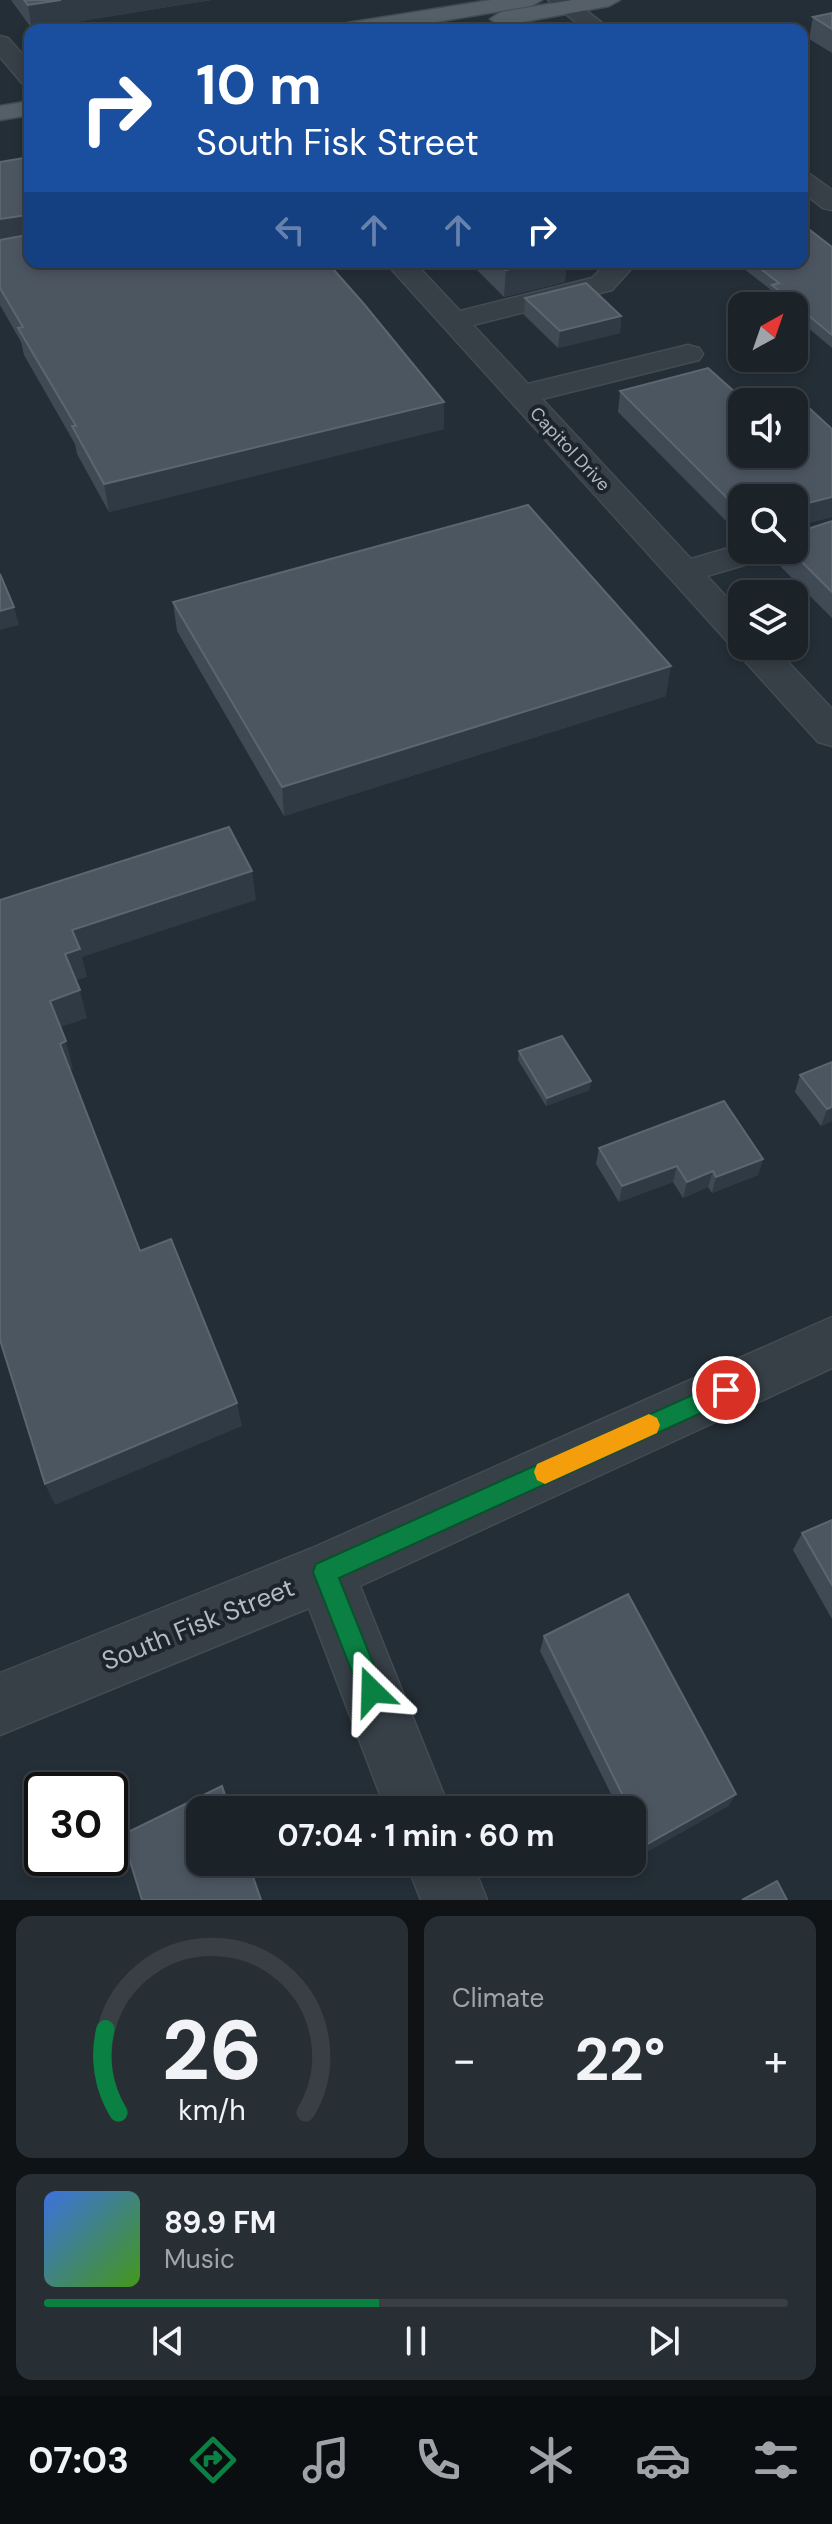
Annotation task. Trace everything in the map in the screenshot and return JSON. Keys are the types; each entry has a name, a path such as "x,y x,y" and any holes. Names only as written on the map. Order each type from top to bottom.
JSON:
{"main road":[{"path":"384,24 531,0"},
{"path":"471,24 564,3 609,0"},
{"path":"0,86 24,81"},
{"path":"0,113 24,109"}],"street":[{"path":"564,3 592,24"},
{"path":"0,43 24,73"},
{"path":"808,184 832,202"},
{"name":"Capitol Drive","path":"404,268 728,621"},
{"path":"453,321 602,284 616,268"},
{"path":"521,395 688,354"},
{"path":"683,572 728,559"},
{"path":"765,660 832,733"},
{"name":"South Fisk Street","path":"0,1704 325,1572 832,1342"},
{"path":"325,1572 413,1796"},
{"path":"445,1876 454,1900"}],"building":[{"path":"24,0 61,0 28,5"},
{"path":"832,13 832,29 813,17"},
{"path":"24,158 24,215 0,219 0,162"},
{"path":"808,229 832,247 832,335 808,315 808,292 780,292 772,285 779,283 760,268 808,268"},
{"path":"24,236 24,268 332,268 444,402 104,484 72,426 76,426 18,328 23,327 0,288 0,240"},
{"path":"586,283 621,316 560,331 525,298"},
{"path":"708,368 730,388 728,468 808,468 808,407 832,429 832,497 808,503 808,484 728,484 728,499 620,391"},
{"path":"528,505 671,666 282,787 173,602"},
{"path":"832,521 832,592 804,564 808,564 808,529"},
{"path":"0,574 14,607 0,611"},
{"path":"229,827 252,871 72,930 80,949 65,954 80,990 50,1001 66,1041 60,1044 140,1251 171,1239 237,1403 45,1484 0,1340 0,900"},
{"path":"562,1036 591,1081 547,1098 519,1051"},
{"path":"832,1062 832,1107 827,1109 800,1075"},
{"path":"724,1101 763,1159 716,1177 713,1171 687,1182 677,1166 622,1186 599,1148"},
{"path":"832,1520 832,1585 802,1533"},
{"path":"628,1594 736,1794 647,1844 646,1796 623,1796 544,1636"},
{"path":"222,1786 225,1796 202,1796"},
{"path":"186,1804 186,1876 253,1876 261,1900 142,1900 128,1854 128,1832"},
{"path":"777,1881 787,1900 742,1900"}],"slow traffic":[{"path":"545,1472 649,1425"}],"route":[{"path":"372,1691 325,1572 726,1390"}]}
